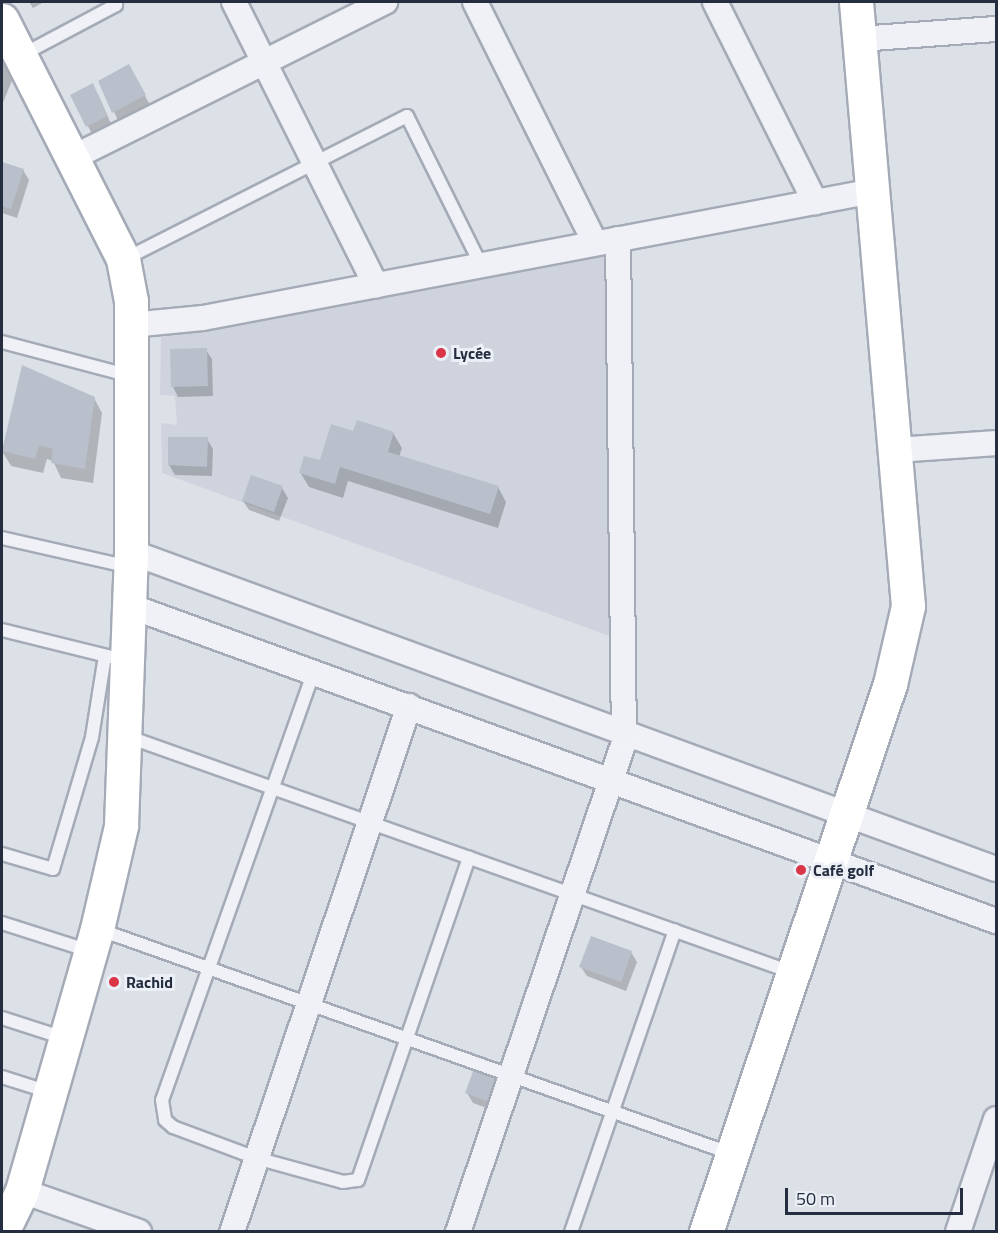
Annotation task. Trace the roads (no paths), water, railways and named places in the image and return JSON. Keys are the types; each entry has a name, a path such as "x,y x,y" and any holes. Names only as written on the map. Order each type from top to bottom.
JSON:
{"street":[{"path":"234,2 376,285"},
{"path":"72,158 385,2"},
{"path":"460,1231 613,779 624,730 606,241 474,2"},
{"path":"715,2 815,202"},
{"path":"706,1232 795,974 890,684 908,606 897,450 856,2"},
{"path":"2,20 123,259 130,281 131,325 130,606 116,659 125,736 121,826 94,940 22,1191 2,1232"},
{"path":"859,39 996,29"},
{"path":"131,325 203,318 873,191"},
{"path":"897,450 996,444"},
{"path":"131,560 624,730 996,869"},
{"path":"130,606 613,779 996,921"},
{"path":"232,1232 310,1006 409,706"},
{"path":"958,1232 996,1119"},
{"path":"22,1191 139,1232"}],"lane":[{"path":"20,56 116,5 114,2"},
{"path":"123,259 407,116 482,265"},
{"path":"2,342 131,376"},
{"path":"2,538 131,560"},
{"path":"2,630 116,659 53,869 2,854"},
{"path":"314,671 278,776 271,787 161,1110 173,1127 256,1158 343,1182 358,1179 469,858"},
{"path":"125,736 795,974"},
{"path":"2,923 94,940 209,969 733,1155"},
{"path":"571,1232 675,930"},
{"path":"2,1018 65,1038"},
{"path":"2,1077 49,1092"}],"place":[{"name":"Lycée","path":"441,353"},
{"name":"Café golf","path":"801,870"},
{"name":"Rachid","path":"114,982"}]}
